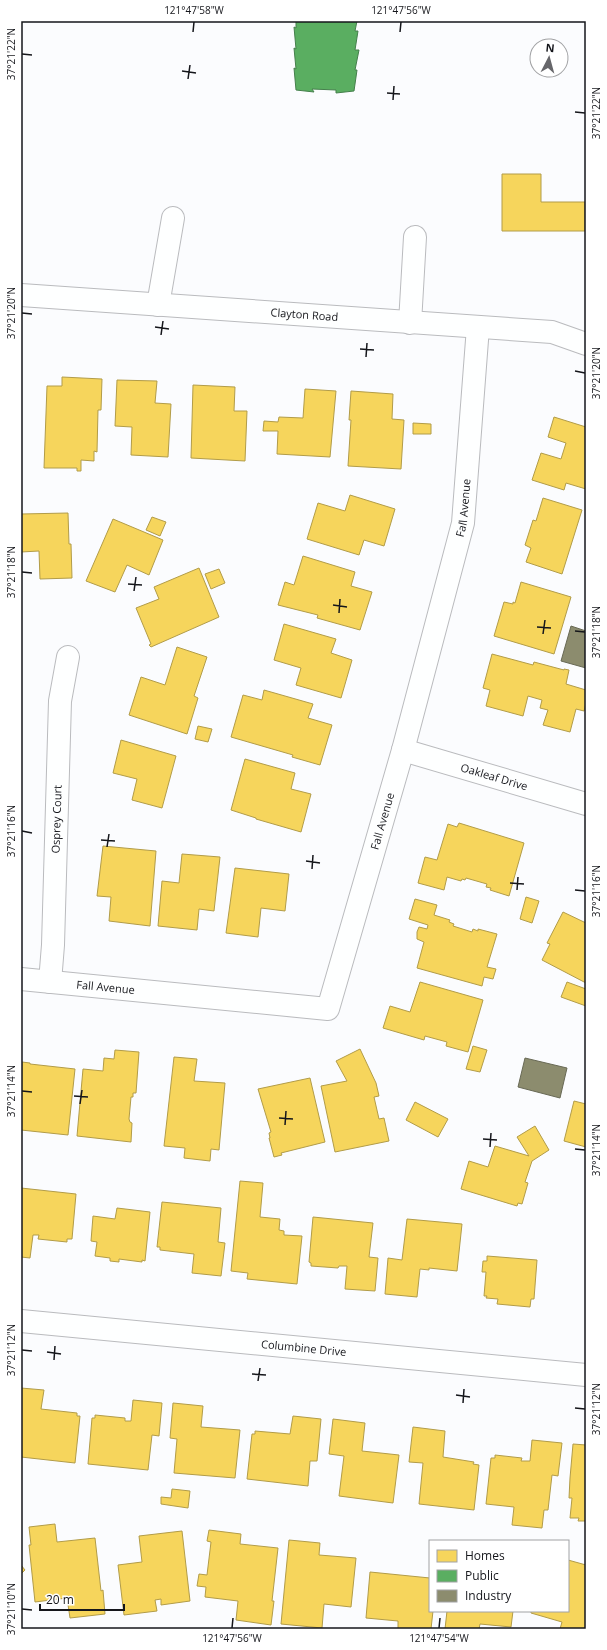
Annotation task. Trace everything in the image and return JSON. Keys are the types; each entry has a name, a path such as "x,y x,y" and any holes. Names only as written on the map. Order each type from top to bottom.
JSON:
{"street":[{"path":"158,305 173,218"},
{"path":"410,323 415,237"},
{"name":"Clayton Road","path":"21,295 552,332 586,344"},
{"name":"Fall Avenue","path":"21,979 328,1009 403,750 463,523 478,327"},
{"name":"Osprey Court","path":"50,982 53,937 60,701 68,657"},
{"name":"Oakleaf Drive","path":"403,750 586,804"},
{"name":"Columbine Drive","path":"21,1321 586,1375"}],"building: Homes":[{"path":"502,174 541,174 541,202 585,202 585,231 502,231"},
{"path":"62,377 102,379 101,410 98,410 97,452 94,451 94,461 81,460 81,471 77,471 77,468 44,468 47,386 62,386"},
{"path":"117,380 157,381 155,403 171,404 168,457 131,455 132,427 115,426"},
{"path":"193,385 235,387 234,411 247,411 245,461 191,458"},
{"path":"305,389 336,391 330,457 277,454 278,431 263,431 264,421 278,422 279,417 303,418"},
{"path":"351,391 393,394 392,419 404,420 401,469 348,466"},
{"path":"554,417 586,427 586,489 566,483 564,490 532,480 541,453 561,459 566,443 548,437"},
{"path":"413,423 431,424 431,434 413,434"},
{"path":"350,495 395,509 384,546 364,540 359,555 307,539 318,503 345,511"},
{"path":"543,498 582,510 562,574 526,562 531,548 525,545 533,520 536,521"},
{"path":"68,513 72,578 40,579 39,551 21,552 21,514"},
{"path":"152,517 166,522 160,536 146,530"},
{"path":"113,519 163,540 149,575 127,565 115,592 86,581"},
{"path":"303,556 355,572 351,586 372,592 360,630 317,618 318,615 278,605 285,582 294,585"},
{"path":"199,568 219,617 151,647 136,608 159,599 154,587"},
{"path":"219,569 225,583 211,589 205,574"},
{"path":"521,582 571,597 554,654 494,636 504,602 515,603"},
{"path":"284,624 336,639 331,653 352,660 341,698 296,685 301,668 274,660"},
{"path":"177,647 207,657 194,696 198,698 187,734 129,715 141,677 165,685"},
{"path":"492,654 533,665 534,662 569,670 566,684 586,690 586,703 584,711 576,709 570,732 543,725 548,710 540,708 542,700 528,696 523,716 486,706 490,690 483,688"},
{"path":"264,690 313,704 308,718 332,725 320,765 292,757 293,755 231,737 243,695 262,700"},
{"path":"198,726 212,729 208,742 195,739"},
{"path":"121,740 176,756 162,808 132,800 137,779 113,773"},
{"path":"245,759 295,773 291,789 311,794 301,832 231,810"},
{"path":"459,823 524,843 509,896 490,890 491,888 486,887 487,884 466,878 465,880 462,879 461,881 447,877 444,890 418,883 425,857 437,860 448,824 457,827"},
{"path":"103,846 156,851 150,926 109,921 111,897 97,896"},
{"path":"182,854 220,857 214,911 199,909 197,930 158,926 162,881 179,883"},
{"path":"235,868 289,874 285,911 261,908 258,937 226,933"},
{"path":"526,897 539,901 532,923 520,919"},
{"path":"415,899 437,905 434,915 450,920 449,922 454,924 453,926 472,932 473,929 478,931 478,929 497,934 487,967 496,969 493,979 484,977 482,986 417,968 424,942 417,939 417,932 419,927 427,929 428,925 409,919"},
{"path":"563,912 586,923 586,983 542,960 550,944 547,943"},
{"path":"420,982 483,1000 468,1052 446,1046 447,1042 425,1036 424,1040 383,1028 390,1006 410,1012"},
{"path":"567,982 586,989 586,1006 561,997"},
{"path":"473,1046 487,1050 480,1072 466,1069"},
{"path":"360,1049 376,1083 379,1096 374,1097 379,1119 384,1118 389,1141 335,1152 321,1086 347,1081 336,1061"},
{"path":"115,1050 139,1052 136,1093 133,1093 133,1097 131,1097 129,1119 132,1123 131,1142 77,1136 83,1069 103,1071 104,1058 114,1059"},
{"path":"174,1057 197,1059 194,1081 225,1083 219,1150 211,1149 210,1161 184,1158 185,1148 164,1146"},
{"path":"22,1062 75,1069 68,1135 21,1130"},
{"path":"310,1078 325,1142 281,1153 282,1155 274,1157 269,1138 269,1133 271,1132 258,1089"},
{"path":"574,1101 586,1104 586,1147 564,1141"},
{"path":"415,1102 448,1119 438,1137 406,1120"},
{"path":"535,1126 549,1150 532,1161 525,1182 528,1183 522,1204 518,1203 517,1206 461,1189 469,1161 488,1167 495,1146 529,1156 517,1137"},
{"path":"240,1181 263,1183 260,1217 280,1219 279,1230 284,1231 284,1235 302,1236 297,1284 247,1279 248,1273 231,1271"},
{"path":"21,1188 76,1194 72,1239 67,1239 67,1242 38,1239 39,1235 33,1235 30,1258 21,1257"},
{"path":"162,1202 221,1208 218,1242 225,1243 221,1276 192,1273 194,1254 160,1250 160,1247 157,1247"},
{"path":"117,1208 150,1212 145,1261 142,1260 142,1262 119,1259 119,1262 110,1261 110,1258 95,1256 97,1242 91,1241 93,1216 115,1219"},
{"path":"313,1217 373,1223 369,1257 378,1258 375,1291 345,1289 347,1266 339,1266 338,1268 311,1266 311,1263 309,1262"},
{"path":"407,1219 462,1224 457,1271 429,1268 429,1270 420,1269 417,1297 385,1294 388,1258 402,1260"},
{"path":"487,1256 537,1260 534,1299 531,1299 530,1307 497,1304 498,1299 486,1298 487,1296 484,1296 486,1272 482,1272 483,1261 487,1261"},
{"path":"21,1388 44,1390 41,1409 77,1413 77,1416 80,1416 75,1463 21,1457"},
{"path":"133,1400 162,1403 159,1436 152,1435 148,1470 88,1464 92,1418 95,1418 95,1415 125,1418 125,1421 131,1421"},
{"path":"173,1403 203,1406 201,1427 240,1430 235,1478 174,1473 177,1439 170,1438"},
{"path":"293,1416 321,1419 317,1461 310,1461 308,1486 247,1479 252,1434 255,1434 255,1431 290,1434"},
{"path":"333,1419 365,1423 362,1451 399,1455 393,1503 339,1496 344,1456 329,1454"},
{"path":"413,1427 445,1431 443,1457 474,1462 473,1464 479,1465 474,1510 419,1504 423,1463 409,1462"},
{"path":"532,1440 562,1443 558,1476 552,1475 548,1510 544,1510 542,1528 512,1525 514,1507 486,1504 491,1458 495,1458 495,1455 522,1458 521,1461 530,1461"},
{"path":"573,1444 586,1445 586,1521 578,1521 579,1518 570,1518 572,1498 569,1498"},
{"path":"172,1489 190,1491 188,1508 161,1504 161,1497 171,1498"},
{"path":"55,1524 57,1542 95,1538 105,1614 70,1618 67,1598 35,1602 29,1545 31,1545 29,1527"},
{"path":"209,1530 241,1534 240,1544 278,1548 271,1625 236,1620 238,1601 205,1597 206,1587 197,1586 199,1574 207,1575 211,1542 207,1541"},
{"path":"182,1531 190,1601 161,1605 161,1599 155,1600 157,1611 124,1615 118,1565 142,1562 139,1536"},
{"path":"289,1540 320,1543 319,1555 356,1558 351,1607 324,1604 322,1628 281,1624"},
{"path":"569,1560 586,1565 586,1629 560,1629 562,1622 531,1613 569,1612"},
{"path":"21,1565 25,1570 21,1574"},
{"path":"370,1572 429,1578 429,1612 433,1612 431,1629 398,1629 398,1621 366,1618"},
{"path":"447,1612 513,1612 511,1627 480,1624 479,1629 445,1629"}],"building: Public":[{"path":"296,21 357,21 355,31 358,31 355,50 359,50 355,70 357,70 354,91 336,93 336,90 312,89 314,92 296,90 294,48 296,49 294,27 296,28"}],"building: Industry":[{"path":"571,626 586,631 586,668 561,661"},
{"path":"525,1058 567,1068 560,1098 518,1087"}]}
